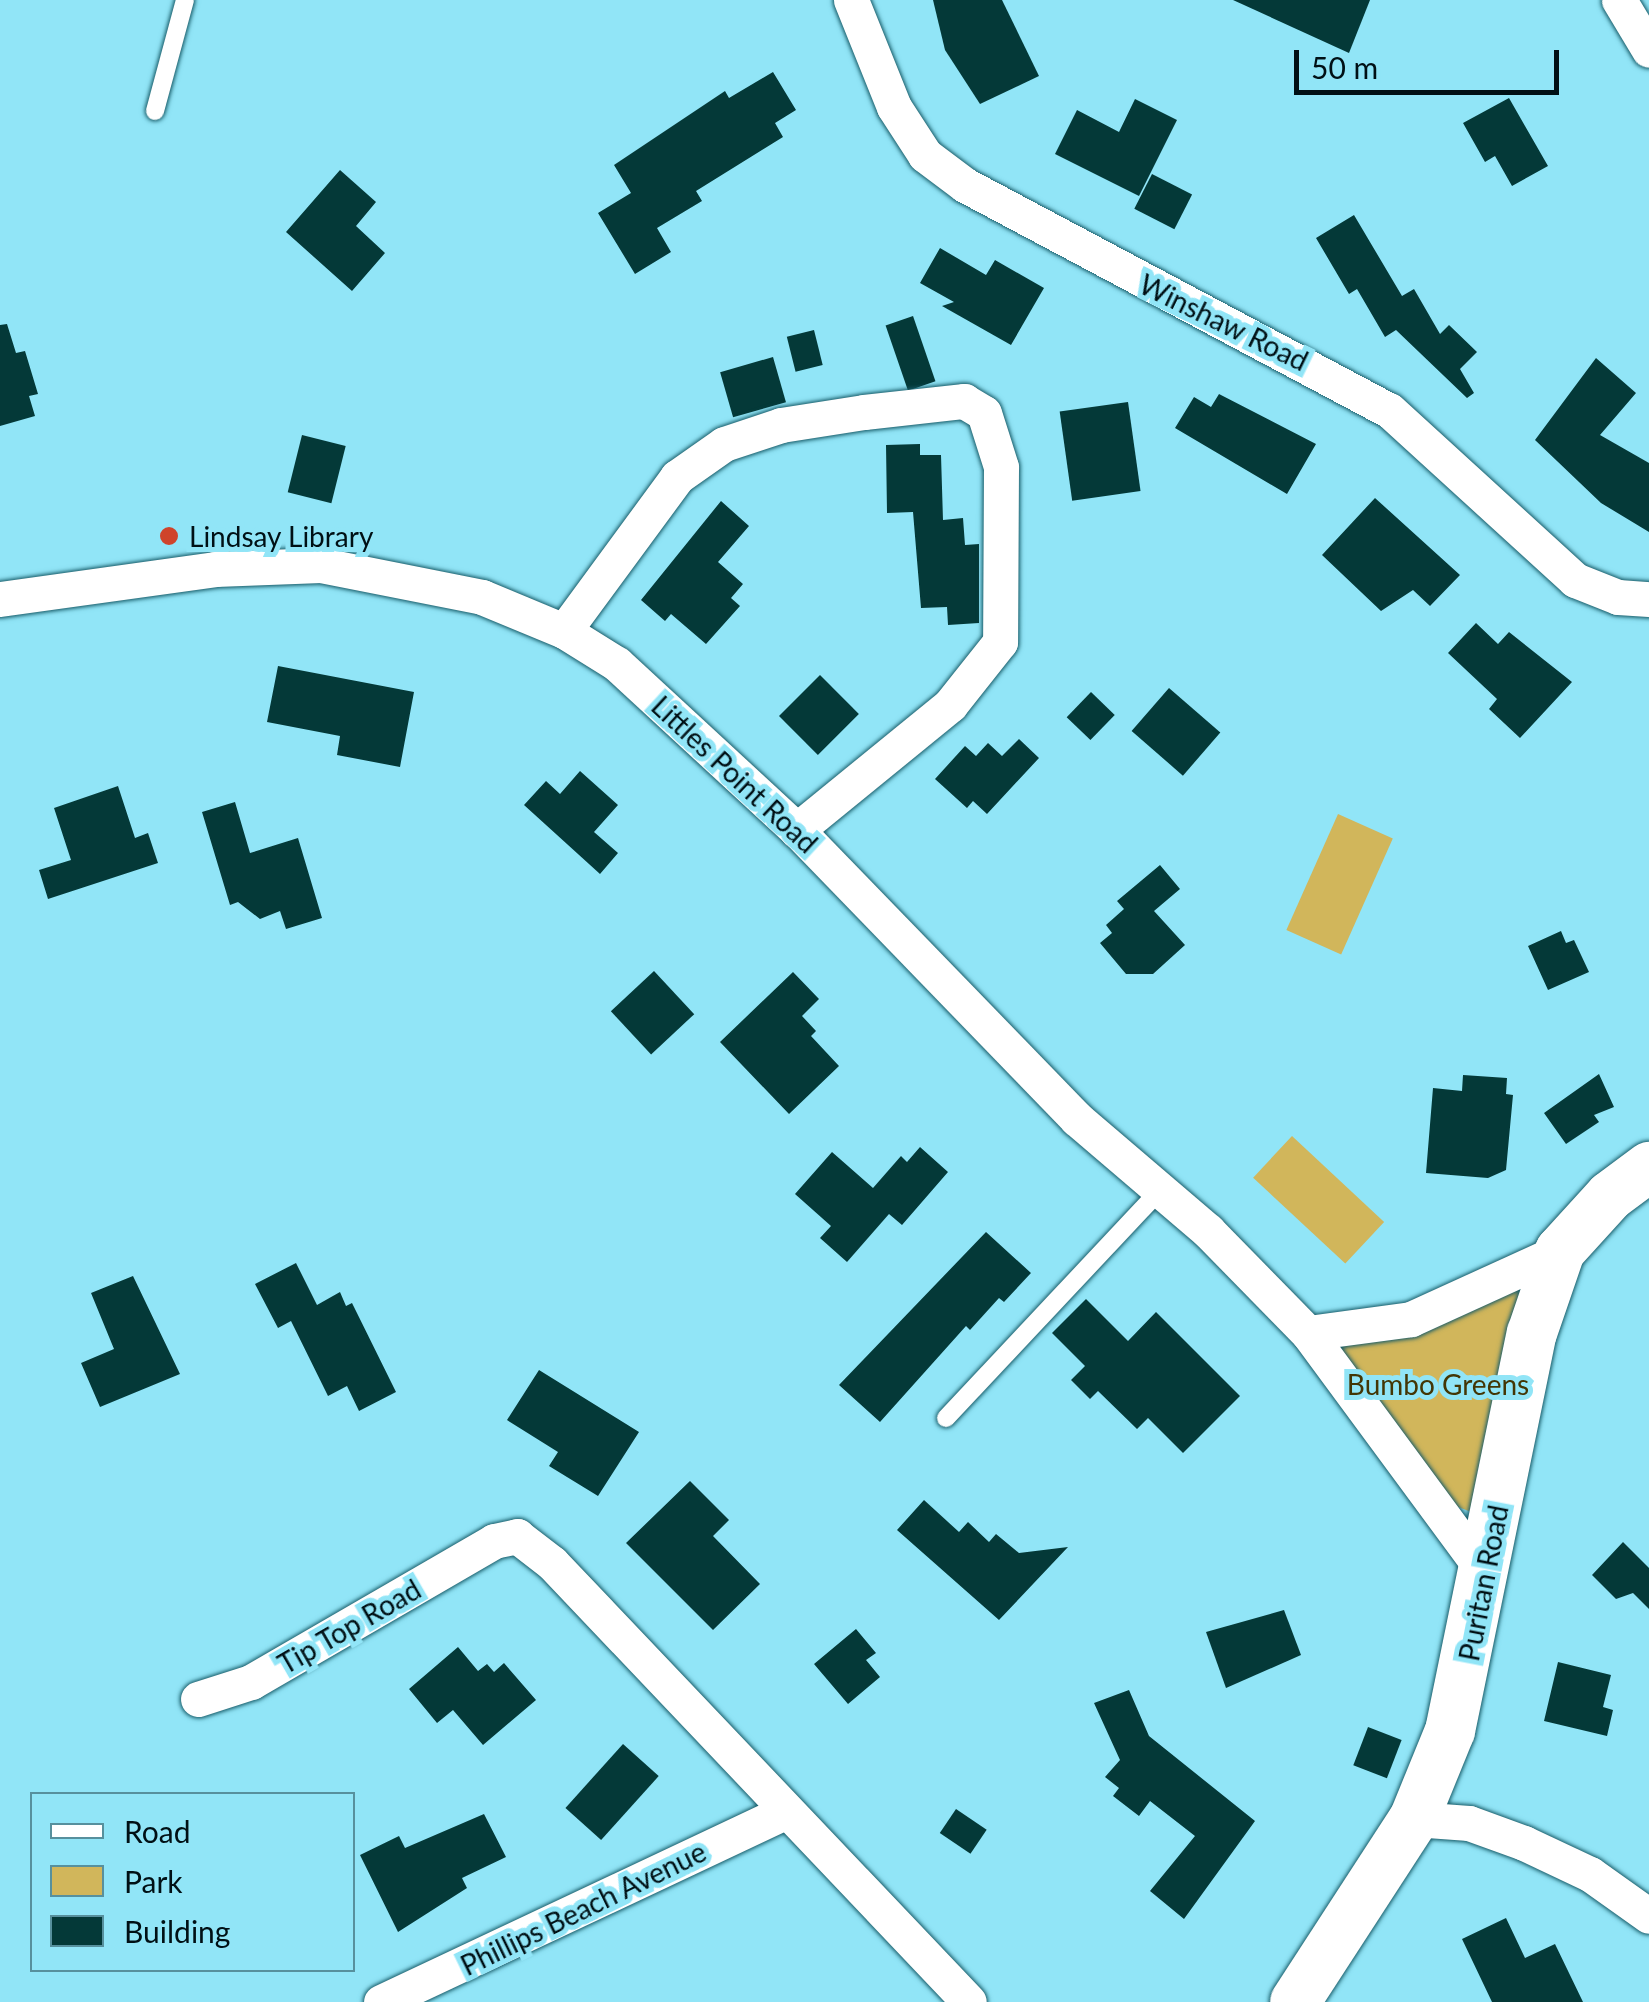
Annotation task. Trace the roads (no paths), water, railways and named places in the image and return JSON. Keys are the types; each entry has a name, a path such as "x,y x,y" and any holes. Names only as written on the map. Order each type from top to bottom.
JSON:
{"street":[{"name":"Winshaw Road","path":"850,0 894,107 925,154 965,185 1158,293 1286,350 1389,410 1575,580 1618,597 1649,599"},
{"path":"1620,0 1649,50"},
{"path":"564,632 677,477 724,444 781,425 864,412 964,401 984,413 1001,468 1000,642 950,705 798,830"},
{"name":"Littles Point Road","path":"0,599 215,568 322,565 482,597 564,632 617,664 798,830 1076,1119 1160,1190 1308,1332 1484,1572"},
{"name":"Puritan Road","path":"1295,2002 1414,1819 1450,1731 1532,1333 1560,1251 1610,1196 1649,1167"},
{"path":"1308,1332 1411,1319 1560,1251"},
{"name":"Tip Top Road","path":"198,1698 251,1682 494,1541 517,1536 552,1562 783,1813"},
{"path":"783,1813 969,2002"},
{"name":"Phillips Beach Avenue","path":"382,2002 783,1813"},
{"path":"1414,1819 1469,1824 1524,1843 1590,1874 1649,1916"}],"lane":[{"path":"155,111 185,0"},
{"path":"946,1418 1160,1190"}],"place":[{"name":"Lindsay Library","path":"169,536"}],"park label":[{"name":"Bumbo Greens","path":"1438,1384"}]}
